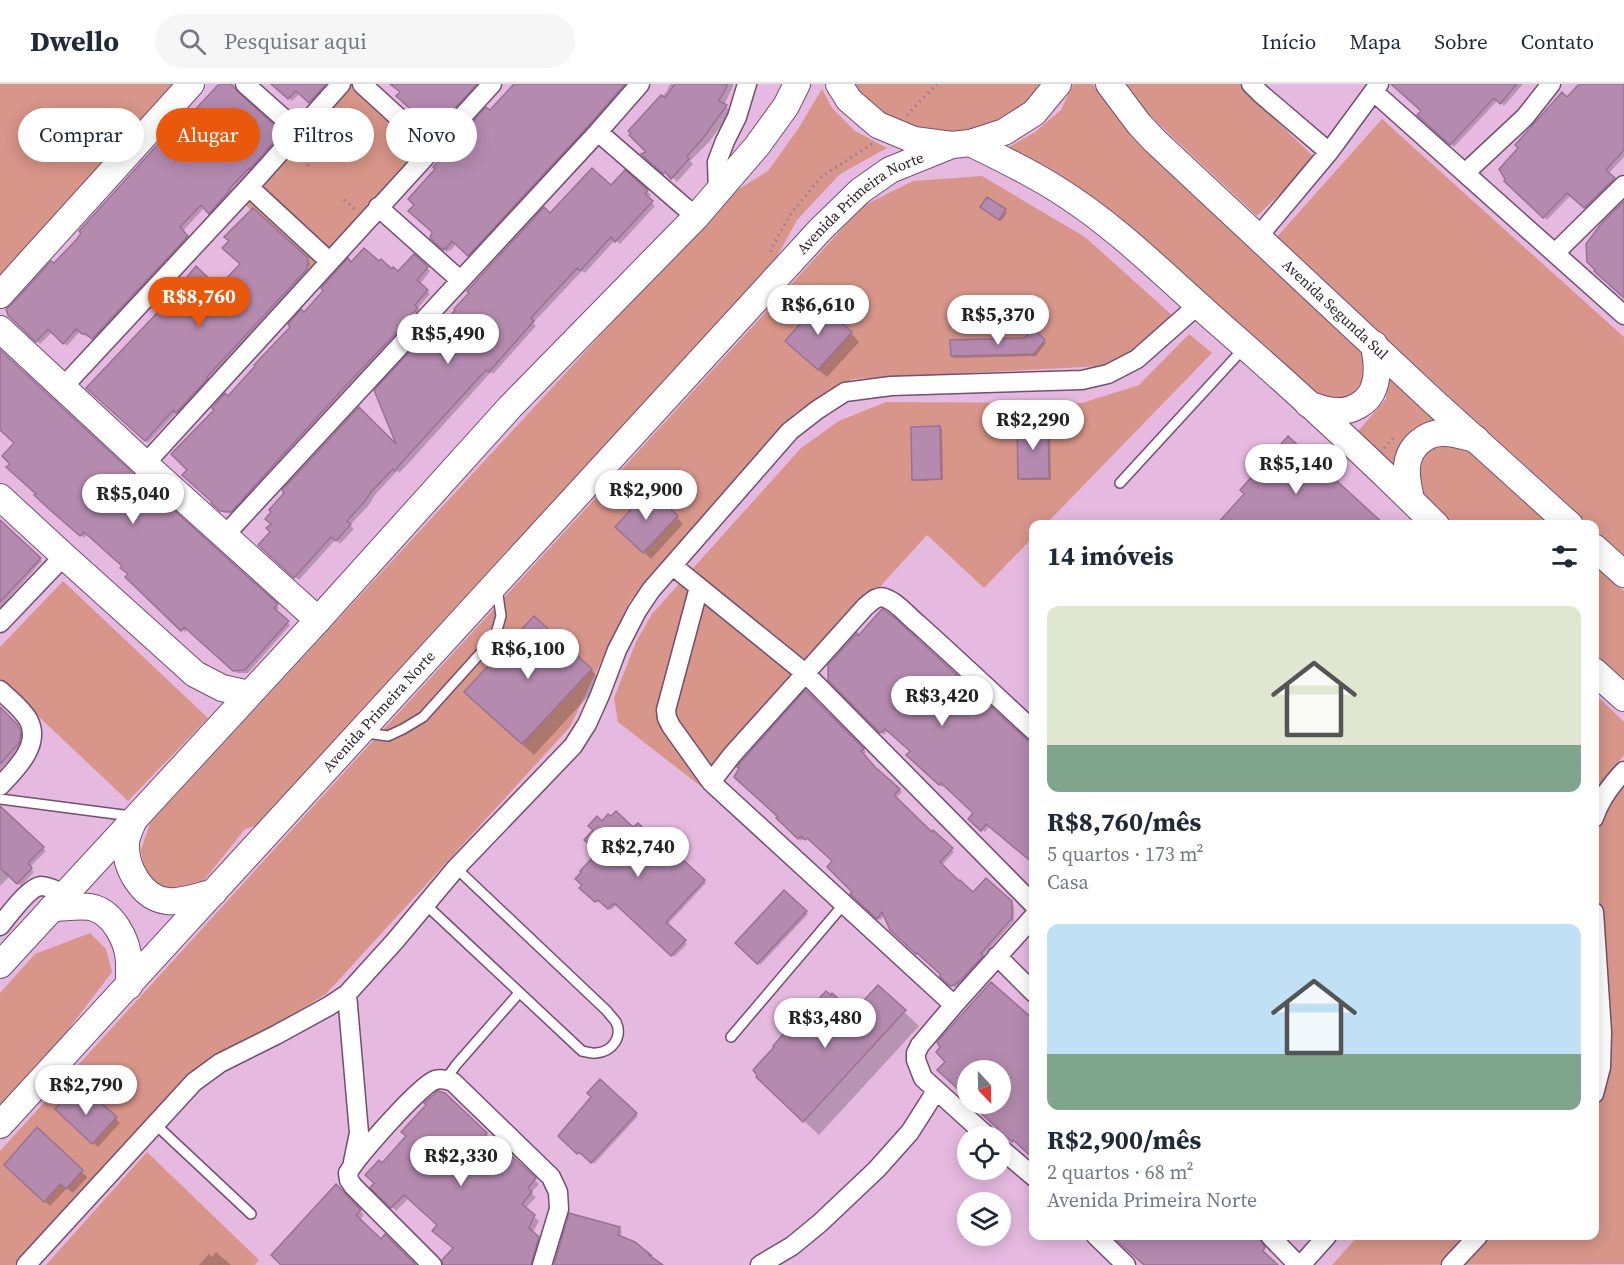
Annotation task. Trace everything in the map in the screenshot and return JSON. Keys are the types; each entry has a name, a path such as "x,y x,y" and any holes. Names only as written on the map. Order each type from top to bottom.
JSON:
{"main road":[{"path":"0,295 191,84"},
{"path":"0,965 223,724 510,407 696,217 757,146 786,106 797,84"},
{"path":"839,84 849,100 878,125 914,140 961,144 1018,167 1055,188 1095,216 1142,254 1246,347 1431,520"},
{"name":"Avenida Primeira Norte","path":"0,1125 820,230 860,191 890,170 961,144 1004,132 1034,113 1058,84"},
{"name":"Avenida Segunda Sul","path":"1109,84 1155,141 1257,238 1565,520"},
{"path":"0,329 318,620"},
{"path":"1308,404 1337,411 1351,410 1363,403 1374,388 1377,365 1374,344"},
{"path":"1411,500 1406,468 1414,447 1422,439 1432,434 1443,433 1477,440"},
{"path":"0,497 195,674 222,688 249,694"},
{"path":"1599,552 1624,574"},
{"path":"195,674 223,724"},
{"path":"1599,676 1624,698"},
{"path":"135,819 126,842 127,860 136,880 151,896 166,901 183,901 214,892"},
{"path":"58,901 90,907 106,914 117,927 126,945 129,961 129,986"}],"street":[{"path":"245,84 272,108"},
{"path":"319,108 341,84"},
{"path":"362,84 388,108"},
{"path":"470,108 492,84"},
{"path":"224,536 640,84"},
{"path":"718,192 717,162 737,117 747,84"},
{"path":"1251,84 1329,152"},
{"path":"1465,173 1525,117 1551,84"},
{"path":"1257,238 1329,152 1373,87 1624,315"},
{"path":"598,132 696,217"},
{"path":"63,387 272,161"},
{"path":"145,464 421,162"},
{"path":"1555,253 1624,184"},
{"path":"249,187 329,261"},
{"path":"378,207 460,280"},
{"path":"26,1265 194,1083 220,1062 308,1018 347,994 456,868 573,746 587,724 617,650 637,611 651,590 790,431 845,392 891,386 1082,380 1108,374 1137,359 1198,305"},
{"path":"0,623 64,556"},
{"path":"672,566 805,673 1029,900"},
{"path":"699,587 666,710 671,726 711,782 954,1005"},
{"path":"711,782 805,673 871,602 879,598 885,598 895,604 1029,726"},
{"path":"0,690 24,713 30,722 32,732 30,747 22,762 0,786"},
{"path":"1599,805 1609,788 1624,771"},
{"path":"0,926 37,887 43,886 58,901"},
{"path":"976,1126 922,1078 915,1060 916,1053 920,1045 954,1005 1029,921"},
{"path":"997,956 1029,988"},
{"path":"347,994 359,1133 348,1173 349,1180 432,1265"},
{"path":"1599,1001 1602,1032 1599,1075"},
{"path":"352,1165 419,1091 435,1080 446,1079 453,1082 550,1177 558,1192 559,1209 542,1265"},
{"path":"760,1265 792,1246 877,1169 910,1132 936,1091"},
{"path":"1011,1158 1029,1174"},
{"path":"1100,1240 1126,1265"},
{"path":"1274,1240 1300,1265 1323,1240"},
{"path":"1451,1265 1474,1240"}],"lane":[{"path":"1120,483 1246,347"},
{"path":"360,732 388,736 423,717 495,637 501,616 496,584"},
{"path":"0,799 135,819"},
{"path":"425,904 582,1051 594,1054 606,1051 614,1045 619,1035 616,1023 607,1011 456,868"},
{"path":"731,1037 844,904"},
{"path":"446,1079 519,993"},
{"path":"155,1124 251,1214"}],"path":[{"path":"344,200 360,213"}],"shaded area":[{"path":"0,84 198,84 176,108 156,108 156,130 144,143 144,108 18,108 18,162 127,162 0,302"},
{"path":"331,84 377,84 403,108 386,108 386,162 429,162 321,277 233,193 272,150 272,162 374,162 374,108 309,108"},
{"path":"851,84 1046,84 1023,110 990,130 953,137 915,133 880,116"},
{"path":"1073,84 1093,84 1130,134 1372,358 1369,384 1343,411 1321,412 1002,151 1035,132 1061,110"},
{"path":"1122,84 1240,84 1316,159 1257,216 1129,96"},
{"path":"822,89 832,108 855,131 887,148 840,174 797,220 774,262 269,822 245,829 201,884 181,891 154,887 145,876 141,850 150,823 731,194 768,171 798,129"},
{"path":"1382,119 1624,337 1624,556 1599,533 1599,520 1585,520 1276,238"},
{"path":"982,176 1085,237 1174,317 1136,352 1104,366 852,379 795,413 630,601 570,727 326,994 203,1068 168,1101 14,1265 0,1265 0,1151 863,206 913,181"},
{"path":"1189,334 1212,353 1050,520 1029,520 1029,541 984,588 927,535 714,769 721,802 618,722 614,698 636,642 652,614 801,448 839,421 886,402 1082,403 1139,385"},
{"path":"1389,372 1451,427 1420,432 1398,488 1338,435 1359,430 1386,399"},
{"path":"1431,446 1470,448 1548,520 1435,520 1418,505 1413,468"},
{"path":"1599,568 1624,591 1624,683 1599,661"},
{"path":"63,581 208,718 128,801 0,680 0,647"},
{"path":"1599,698 1624,722 1624,755 1599,788"},
{"path":"1624,763 1624,1264 1332,1265 1354,1240 1599,1240 1599,801"},
{"path":"90,933 106,949 112,972 71,1026 70,1038 0,1113 0,993 35,954"},
{"path":"147,1152 259,1260 255,1265 46,1265"}],"building":[{"path":"219,84 231,84 256,108 197,108"},
{"path":"271,84 326,84 309,103 296,91 288,99"},
{"path":"390,84 477,84 455,108 409,108 396,96 400,92"},
{"path":"514,84 625,84 468,256 452,241 443,250 430,238 432,232 408,211 414,205 408,199 435,169 433,167 438,162 477,162 477,117 486,107 490,110"},
{"path":"675,84 728,84 719,101 727,105 687,156 689,159 671,179 641,154 646,152 629,135 631,133 628,131 661,95 665,98"},
{"path":"1391,84 1517,84 1500,104 1494,98 1450,145 1417,115 1421,111"},
{"path":"1579,84 1624,84 1624,150 1606,170 1615,178 1584,208 1567,193 1543,218 1504,181 1499,169 1518,148 1515,145 1562,92 1567,97"},
{"path":"260,112 272,123 272,144 260,158"},
{"path":"156,146 156,162 256,162 229,189 209,214 201,205 180,227 188,236 92,339 76,329 63,344 48,329 36,342 8,315 6,309 51,261 54,263 77,239 81,233 79,231"},
{"path":"592,168 611,185 625,170 648,190 645,194 653,201 615,242 611,237 580,271 577,268 531,318 534,321 489,372 486,370 395,471 393,469 372,491 347,521 351,524 336,541 331,537 294,578 258,545 270,532 266,528 271,524 265,519 271,512 269,510 284,493 282,490 359,407 396,444 374,390 414,347 417,350 425,344 469,293 467,291 544,207 550,213"},
{"path":"987,197 1006,209 999,220 980,207"},
{"path":"1624,201 1624,298 1587,262 1586,244 1601,224"},
{"path":"253,208 308,258 307,269 176,413 173,410 145,441 86,388 157,313 196,266 218,287 240,264 222,248 229,241 224,237"},
{"path":"364,248 379,261 381,259 392,269 393,267 398,271 414,254 428,267 417,280 428,290 415,305 418,308 411,317 231,512 220,511 182,475 187,470 171,454 214,410 212,408 225,393 228,396 290,327 288,324 301,309 304,312 323,291 321,288 345,261 348,258 351,262"},
{"path":"819,303 852,332 818,370 785,341"},
{"path":"1033,328 1045,340 1034,354 951,356 950,340 1025,338"},
{"path":"0,350 278,604 274,608 289,621 245,670 233,671 184,627 181,631 125,577 128,574 120,568 122,566 84,532 80,536 6,467 10,464 2,456 14,443 0,430"},
{"path":"1017,424 1048,424 1049,478 1018,479"},
{"path":"940,426 941,479 912,480 911,427"},
{"path":"1288,436 1380,520 1221,520 1244,494 1240,490"},
{"path":"649,490 678,516 643,553 615,527"},
{"path":"0,520 41,558 0,602"},
{"path":"882,609 895,618 1029,741 1029,860 986,824 981,831 968,819 973,813 906,755 910,751 885,729 880,733 828,680 828,665 857,633 858,636"},
{"path":"534,616 592,669 522,744 464,692"},
{"path":"805,690 864,749 861,751 875,767 900,789 894,795 932,832 933,830 953,848 940,862 973,892 986,878 1012,901 1012,918 981,953 983,956 959,982 952,986 890,930 882,912 877,919 850,894 852,892 827,867 832,861 807,838 805,840 801,836 798,839 776,818 778,817 734,777 740,763"},
{"path":"0,707 17,724 21,732 19,743 0,764"},
{"path":"0,806 44,847 28,863 32,868 17,884 0,868"},
{"path":"616,811 633,827 638,823 666,849 669,847 705,880 666,922 686,940 671,956 614,903 608,909 598,900 595,902 579,888 582,885 575,879 598,852 584,840 593,830 588,826 597,816 602,821 608,814 611,816"},
{"path":"784,890 807,911 757,964 735,943"},
{"path":"991,982 1029,1016 1029,1154 1013,1140 1011,1141 1011,1126 995,1126 982,1114 1011,1114 1011,1060 957,1060 957,1088 937,1070 945,1062 936,1052 940,1047 937,1042"},
{"path":"878,985 906,1010 803,1122 756,1077 753,1070 803,1012 805,1014 826,991 831,995 832,993 853,1012"},
{"path":"600,1079 637,1113 591,1163 579,1152 577,1154 558,1136 591,1097 587,1093"},
{"path":"71,1091 89,1107 97,1099 117,1117 92,1144 55,1109"},
{"path":"438,1091 445,1093 487,1133 485,1137 502,1153 505,1150 536,1178 528,1188 532,1192 522,1204 535,1215 529,1228 539,1237 531,1265 443,1265 442,1260 453,1248 432,1231 437,1225 404,1195 391,1208 370,1188 374,1183 365,1175 379,1160 382,1163 406,1136 401,1132 426,1105 424,1103"},
{"path":"37,1127 83,1170 66,1189 60,1184 44,1202 4,1165"},
{"path":"336,1184 361,1210 356,1215 381,1239 385,1234 416,1265 281,1265 271,1255"},
{"path":"569,1213 620,1227 618,1235 635,1242 663,1265 554,1265"},
{"path":"1116,1240 1261,1240 1265,1247 1263,1251 1278,1265 1144,1265"}]}
